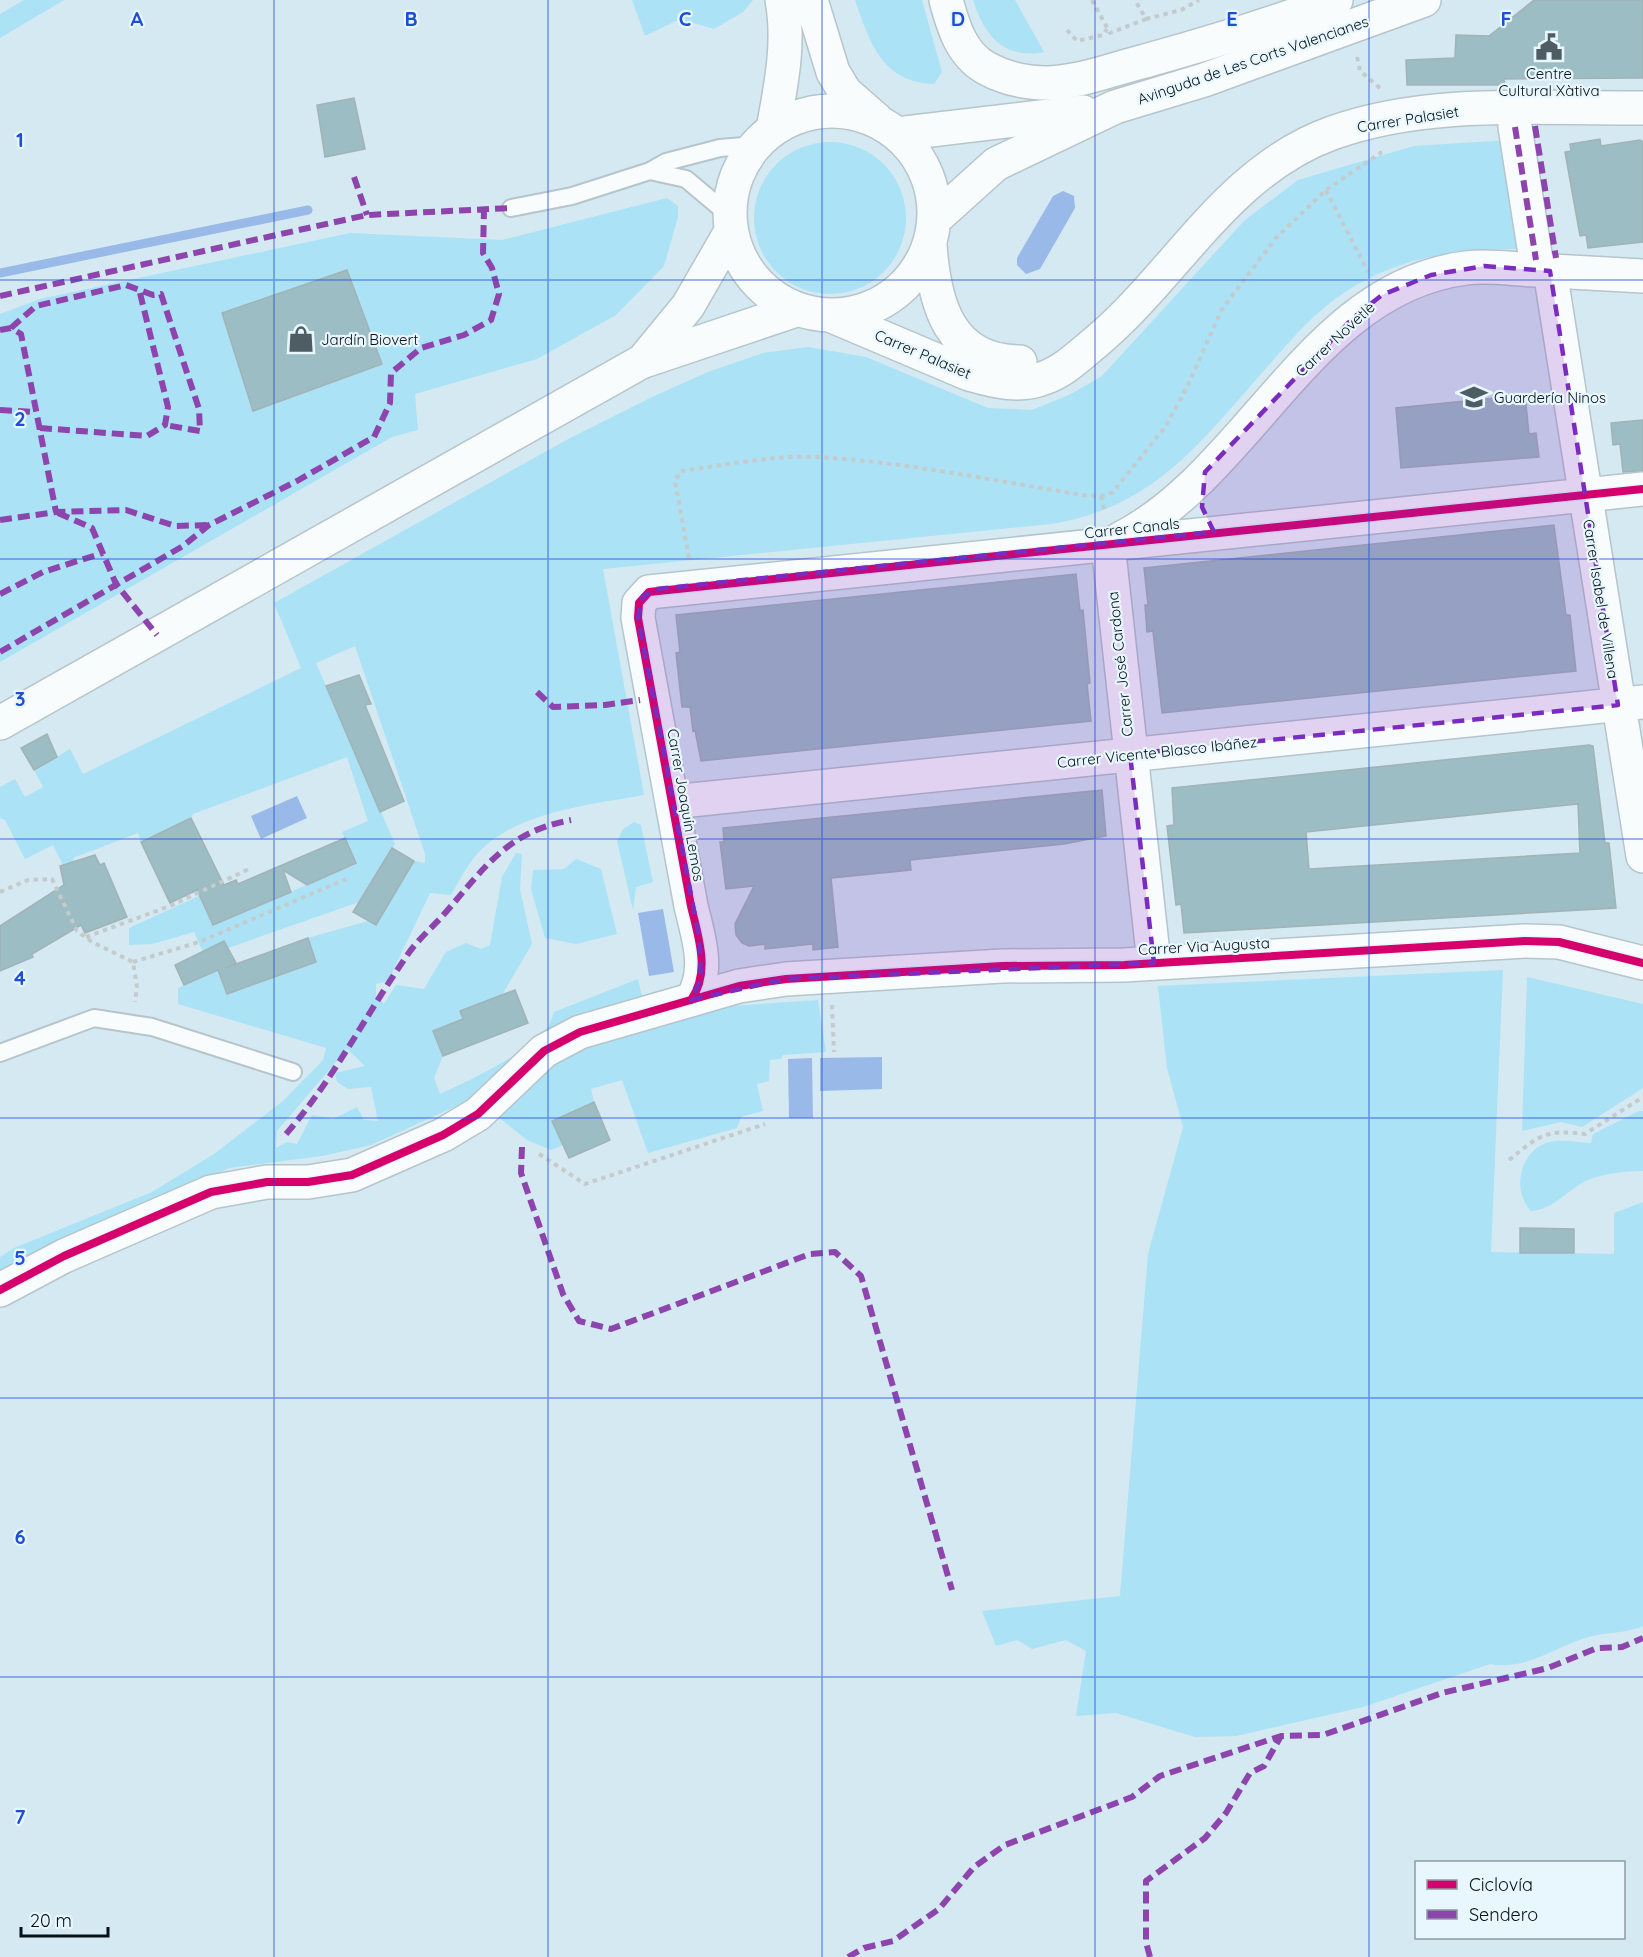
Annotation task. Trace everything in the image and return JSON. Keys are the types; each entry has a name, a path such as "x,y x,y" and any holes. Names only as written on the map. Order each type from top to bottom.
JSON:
{"street":[{"path":"764,137 785,52 786,22 782,0"},
{"path":"811,0 833,72 845,92 888,128 914,151 926,172 933,195 932,232 910,280 888,300 861,312 832,316 796,310 772,298 753,280 739,258 730,228 729,201 738,171 764,137 798,116 826,111 853,113 888,128"},
{"name":"Avinguda de Les Corts Valencianes","path":"946,0 952,26 964,49 985,68 1019,81 1048,83 1083,78 1278,22 1336,0"},
{"name":"Avinguda de Les Corts Valencianes","path":"932,232 996,164 1115,107 1204,80 1424,0"},
{"name":"Avinguda de Les Corts Valencianes","path":"888,128 1115,107"},
{"name":"Carrer Palasiet","path":"832,316 969,374 1011,383 1044,379 1062,370 1108,332 1208,221 1238,192 1272,164 1332,133 1382,120 1460,110 1643,108"},
{"name":"Carrer Isabel de Villena","path":"1525,126 1584,494 1631,703 1643,856"},
{"path":"641,362 688,306 730,228"},
{"name":"Carrer Palasiet","path":"932,232 933,283 939,306 963,343 976,352 1010,362 1044,361 1108,332"},
{"name":"Carrer Novetlè","path":"1107,531 1179,499 1311,359 1353,318 1382,295 1431,275 1484,266 1548,263 1643,276"},
{"path":"0,723 641,362 796,310"},
{"path":"1205,472 1202,507 1209,523 1226,530"},
{"name":"Carrer Canals","path":"638,612 643,596 657,589 1107,531 1226,530 1643,489"},
{"name":"Carrer José Cardona","path":"1107,531 1154,963"},
{"name":"Carrer Joaquín Lemos","path":"638,612 691,906 699,937 699,989 691,1000"},
{"name":"Carrer Vicente Blasco Ibáñez","path":"672,802 1631,703"},
{"name":"Carrer Joaquín Lemos","path":"699,937 722,961 763,981"},
{"name":"Carrer Via Augusta","path":"0,1290 64,1256 211,1192 267,1182 308,1182 352,1175 443,1135 478,1114 543,1051 580,1032 763,981 1002,966 1154,963 1525,941 1559,942 1643,963"}],"lane":[{"path":"511,208 572,196 650,171 666,162 764,137"},
{"path":"650,171 686,179 723,210 730,228"},
{"path":"0,1053 94,1018 152,1027 293,1072"}],"path":[{"path":"1092,0 1110,33 1116,33 1146,20 1181,10 1199,0"},
{"path":"1135,0 1146,20"},
{"path":"1067,30 1077,41 1103,35 1107,28"},
{"path":"1358,50 1357,60 1360,71 1383,89"},
{"path":"1326,190 1373,283"},
{"path":"1101,496 1107,531"},
{"path":"85,938 170,906 249,870"},
{"path":"0,892 28,880 52,879 77,931 85,938 133,962 199,942 346,879"},
{"path":"133,962 137,987 133,1024"},
{"path":"831,999 834,1052"},
{"path":"1509,1160 1532,1142 1556,1131 1585,1134 1643,1097"},
{"path":"539,1154 585,1184 765,1124"}],"highlighted area":[{"path":"1484,266 1550,271 1618,705 1130,754 1154,963 786,979 691,1000 701,979 699,937 638,618 643,596 656,589 1214,532 1202,507 1205,472 1353,318 1382,295 1431,275"}],"shaded area":[{"path":"24,0 64,0 0,38 0,14"},
{"path":"632,0 753,0 743,12 714,29 680,19 645,36"},
{"path":"855,0 922,0 942,72 934,84 916,82 890,68 873,45"},
{"path":"973,0 1015,0 1044,52 1018,52 998,42 983,24"},
{"path":"1510,140 1524,249 1451,253 1404,264 1360,283 1338,297 1305,325 1227,413 1178,463 1152,484 1122,501 1089,515 1051,524 603,569 644,795 551,813 507,831 488,843 470,863 451,895 430,893 388,981 376,984 376,995 384,1004 396,985 424,989 446,952 466,943 481,949 490,945 502,877 516,853 522,854 520,889 532,944 502,995 461,1011 463,1019 433,1031 443,1056 434,1078 440,1094 498,1065 528,1046 547,1029 554,1012 638,979 642,996 603,1008 463,1103 371,1145 322,1156 229,1168 0,1275 0,1257 14,1248 152,1192 214,1154 283,1101 323,1060 326,1048 178,1004 178,988 218,970 227,994 316,962 308,938 368,921 376,925 414,861 425,863 425,854 355,646 316,663 395,844 359,902 228,948 225,942 203,952 194,932 152,944 129,945 129,928 199,896 213,925 332,874 353,857 342,832 368,821 347,757 193,814 191,818 141,842 138,833 73,858 74,861 63,865 53,845 25,859 5,820 0,818 0,787 15,779 25,797 43,787 34,770 70,749 83,774 301,668 274,603 570,438 652,397 708,372 763,353 808,347 866,357 988,408 1032,410 1071,394 1102,376 1245,220 1298,180 1414,146","holes":["347,1049 365,1066 335,1073 337,1082 348,1089 371,1087 378,1121 364,1120 357,1107 333,1119 312,1115 297,1144 287,1142 276,1148 277,1131"]},
{"path":"830,142 859,148 884,164 900,189 906,218 900,247 884,272 859,288 830,294 801,288 776,272 760,247 754,218 760,189 776,164 801,148"},
{"path":"1063,191 1074,196 1075,208 1040,269 1026,274 1017,265 1017,258 1053,196"},
{"path":"667,198 678,206 678,217 664,266 616,315 537,359 415,394 418,430 392,437 0,662 0,314 40,299 350,233 502,240"},
{"path":"297,796 307,818 261,839 251,816"},
{"path":"634,822 641,825 653,882 636,887 633,910 617,841 623,829"},
{"path":"576,859 601,869 617,934 576,944 545,938 531,889 533,870 564,869"},
{"path":"663,909 674,972 649,976 638,913"},
{"path":"1503,970 1491,1252 1614,1254 1614,1213 1643,1202 1643,1626 1579,1640 1530,1661 1504,1665 1490,1664 1363,1707 1236,1736 1195,1737 1116,1713 1076,1716 1086,1651 1066,1640 1032,1649 1017,1640 996,1646 982,1611 1120,1596 1148,1254 1183,1127 1167,1068 1158,986"},
{"path":"1527,977 1643,1004 1643,1088 1582,1127 1561,1122 1522,1131"},
{"path":"818,1000 826,1052 783,1055 781,1059 770,1060 769,1081 757,1084 763,1111 741,1117 737,1128 648,1153 622,1080 591,1089 594,1102 552,1121 563,1145 551,1150 527,1140 498,1117 562,1053 671,1010"},
{"path":"882,1057 882,1089 820,1091 820,1058"},
{"path":"812,1058 813,1118 789,1118 788,1059"},
{"path":"1643,1111 1643,1171 1615,1173 1588,1180 1546,1207 1531,1211 1521,1192 1520,1182 1525,1162 1531,1153 1539,1146 1554,1141 1591,1143 1593,1134"}],"building":[{"name":"Centre Cultural Xàtiva","path":"1534,0 1643,0 1643,78 1504,79 1505,85 1407,85 1406,60 1455,58 1456,35 1489,36"},
{"path":"354,98 365,149 325,157 317,105"},
{"path":"1600,139 1601,146 1640,140 1643,142 1643,242 1588,248 1586,235 1580,236 1565,152 1571,151 1570,144"},
{"name":"Jardín Biovert","path":"347,270 382,364 253,411 222,313"},
{"path":"1525,395 1529,434 1536,433 1539,457 1401,468 1396,408"},
{"path":"1643,420 1643,471 1623,472 1620,444 1613,445 1611,423"},
{"path":"1554,525 1566,615 1570,615 1576,671 1162,713 1153,631 1147,632 1145,605 1148,605 1144,568"},
{"path":"1076,574 1080,611 1083,610 1091,721 701,761 695,730 693,731 690,707 682,707 676,653 680,652 676,615"},
{"path":"359,675 371,704 365,705 404,801 380,812 326,686"},
{"path":"47,734 57,757 34,770 21,748"},
{"path":"1593,746 1605,843 1609,843 1616,908 1184,933 1181,904 1176,905 1167,826 1174,825 1172,788","holes":["1578,804 1580,853 1309,869 1306,832"]},
{"path":"1102,790 1106,836 1064,844 910,860 911,870 831,878 838,947 813,950 813,944 765,949 765,944 749,946 742,943 736,935 735,924 754,886 726,889 720,842 724,842 723,828"},
{"path":"191,818 224,885 236,880 238,884 345,838 356,863 307,885 283,870 291,892 213,925 197,890 170,903 141,842"},
{"path":"392,848 414,861 376,925 353,912"},
{"path":"95,855 100,865 104,863 127,917 85,933 81,925 32,954 33,957 0,971 0,926 64,885 60,866"},
{"path":"308,938 316,962 227,994 218,970 184,985 175,965 224,941 236,963 225,968"},
{"path":"515,990 528,1023 443,1056 433,1031 463,1019 460,1011"},
{"path":"594,1102 610,1140 569,1158 552,1121"},
{"path":"1520,1228 1574,1229 1574,1253 1520,1253"}],"waterway":[{"path":"0,273 308,210"}],"marked path":[{"path":"1535,126 1556,258"},
{"path":"1515,127 1536,260"},
{"path":"354,177 367,215"},
{"path":"0,296 367,215 511,208"},
{"path":"0,652 183,546 209,525 297,481 374,437 390,403 391,373 421,348 464,335 491,320 499,294 492,268 483,253 484,210"},
{"path":"11,328 36,306 126,285 153,295 161,294 199,409 200,431 165,425"},
{"path":"40,428 147,436 165,425 168,407 139,289"},
{"path":"0,330 11,328 21,334 56,512"},
{"path":"0,410 36,412"},
{"path":"0,520 56,512 126,510 175,526 209,525"},
{"path":"58,513 92,528 116,584 157,635"},
{"path":"0,594 43,572 103,553"},
{"path":"537,692 553,707 605,705 640,700"},
{"path":"286,1134 334,1069 410,951 473,880 499,853 514,842 530,833 571,820"},
{"path":"522,1147 521,1173 563,1294 579,1321 611,1329 810,1254 835,1252 861,1276 952,1590"},
{"path":"848,1957 864,1948 893,1941 939,1909 974,1867 1005,1845 1132,1797 1160,1776 1281,1736 1323,1735 1442,1693 1548,1668 1597,1648 1622,1647 1643,1638"},
{"path":"1150,1957 1146,1942 1146,1881 1205,1838 1226,1813 1250,1773 1264,1766 1281,1736"}],"cycle path":[{"path":"691,1000 700,978 701,954 638,618 639,603 649,592 1643,489"},
{"path":"0,1290 64,1256 211,1192 267,1182 308,1182 352,1175 443,1135 478,1114 544,1051 580,1032 739,986 786,979 1002,966 1124,965 1525,941 1559,942 1643,963"}],"place":[{"name":"Centre Cultural Xàtiva","path":"1549,47"},
{"name":"Jardín Biovert","path":"301,339"},
{"name":"Guardería Ninos","path":"1474,397"}]}
